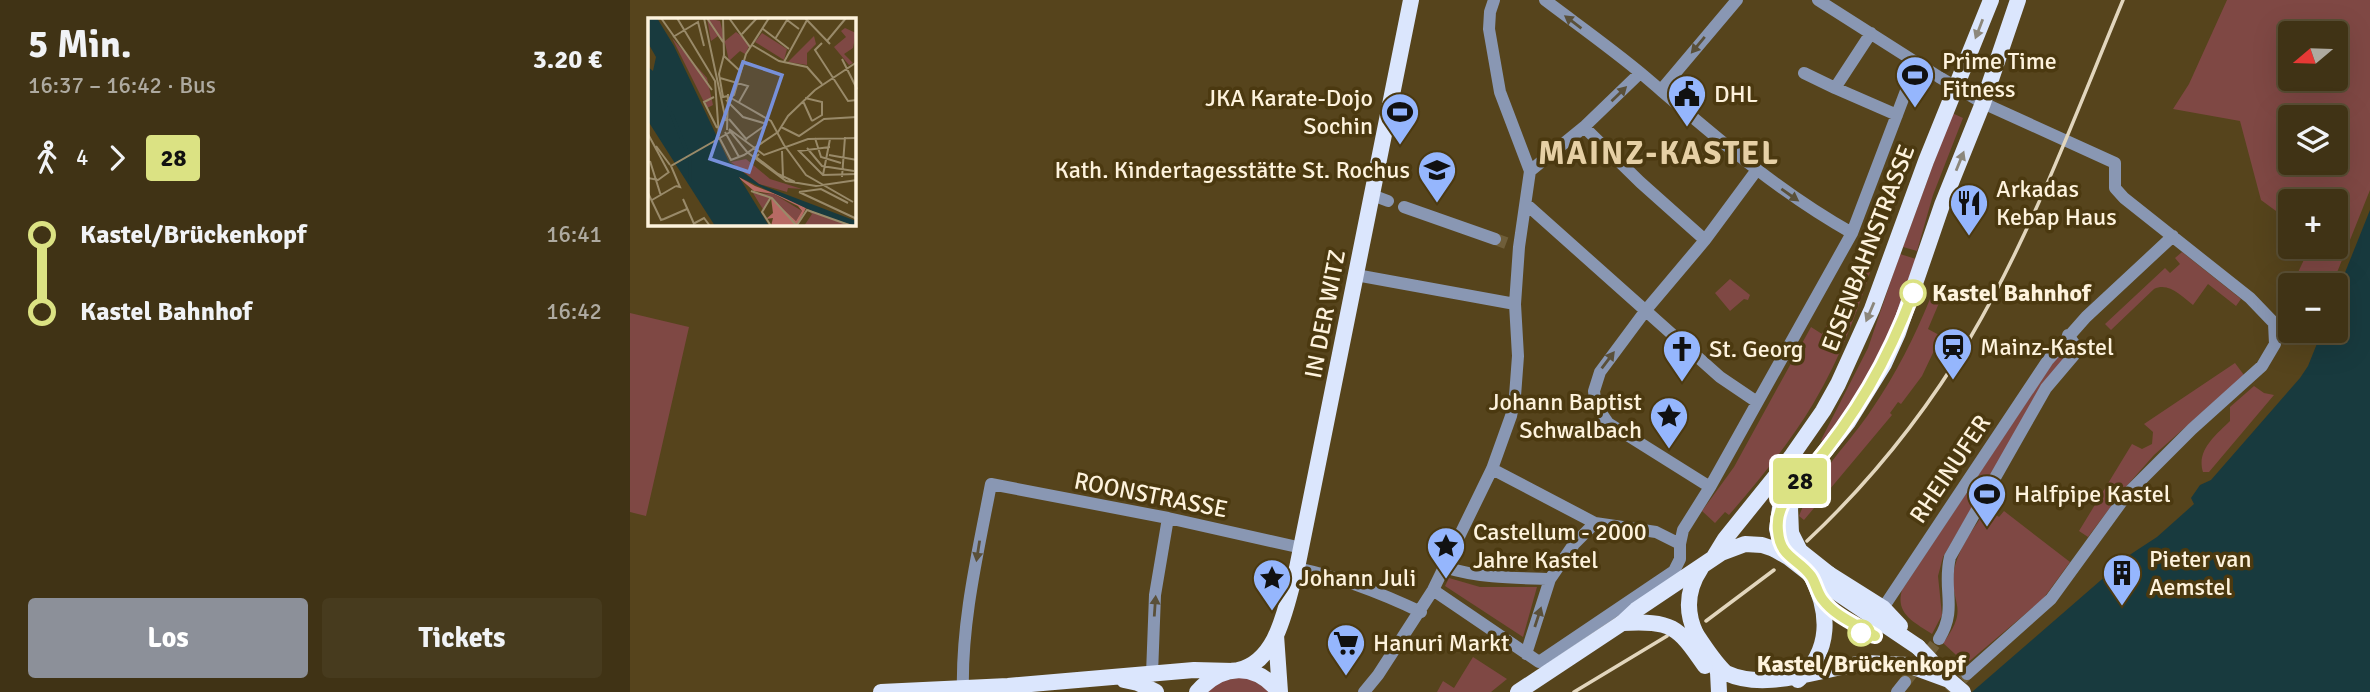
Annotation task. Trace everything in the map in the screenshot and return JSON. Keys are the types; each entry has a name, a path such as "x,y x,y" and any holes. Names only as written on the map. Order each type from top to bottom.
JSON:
{"main road":[{"name":"IN DER WITZ","path":"1197,692 1217,676 1259,659 1276,635 1297,568 1411,0"},
{"name":"EISENBAHNSTRASSE","path":"1722,551 1764,508 1791,457 1823,411 1862,333 1896,249 1922,171 1991,0"},
{"path":"1887,616 1859,606 1819,579 1783,545 1777,529 1780,508 1848,422 1884,364 1898,333 1942,205 1983,103 2018,0"},
{"path":"1518,692 1622,623 1636,610 1722,551 1754,544 1783,545 1800,551 1819,579 1825,613 1824,639 1812,665 1788,689"},
{"path":"1717,692 1711,660 1690,618 1689,600 1692,583 1722,551"},
{"path":"1819,579 1887,616 1948,680 1963,692"},
{"path":"1622,623 1646,616 1662,616 1677,620 1696,634"},
{"path":"1622,623 1650,622 1671,627 1727,674 1741,684 1756,689 1788,689 1829,672 1866,663 1908,665 1948,680"},
{"name":"IN DER WITZ","path":"1276,635 1279,692"},
{"path":"881,692 963,690 1215,669 1255,672 1264,676 1279,692"},
{"path":"1111,677 1138,683 1156,692"}],"street":[{"path":"1364,692 1421,612 1433,590 1492,469 1511,416 1515,396 1518,356 1514,304 1515,246 1526,204 1530,171 1500,92 1489,29 1494,0"},
{"path":"1545,0 1661,90 1756,171 1816,213 1852,233"},
{"path":"1661,90 1737,0"},
{"path":"1822,1 1983,103 2115,163 2115,188 2124,198 2270,317 2277,335 2276,344 2262,366 2184,436 2128,493 2050,599 1967,674"},
{"path":"1835,88 1871,33"},
{"path":"1433,590 1539,662 1674,571 1680,559 1683,530 1710,487 1852,233 1917,62"},
{"path":"1530,171 1584,127 1640,73"},
{"path":"1804,73 1897,116"},
{"path":"1584,127 1705,240"},
{"path":"1710,487 1608,423 1597,407 1594,391 1600,372 1756,171"},
{"path":"1372,195 1388,201"},
{"path":"1526,204 1720,377 1757,402"},
{"path":"1404,207 1495,240"},
{"name":"RHEINUFER","path":"1887,616 2041,371 2068,335 2173,236"},
{"path":"1356,275 1514,304"},
{"name":"RHEINUFER","path":"1939,639 1949,617 1947,573 1950,557 2046,388 2076,350 2068,335"},
{"path":"1492,469 1596,523 1656,532 1680,544"},
{"name":"ROONSTRASSE","path":"963,690 971,603 991,484 1168,518 1301,548"},
{"path":"1152,674 1155,595 1168,518"},
{"path":"1526,654 1550,579 1574,544 1596,523"},
{"path":"1444,567 1490,577 1550,579"},
{"path":"1297,568 1329,575 1390,597 1421,612"}],"shaded area":[{"path":"2227,0 2370,0 2370,190 2348,245 2348,189 2278,189 2278,212 2261,200 2240,121 2173,109 2189,84"},
{"path":"1952,113 1963,118 1933,195 1917,251 1903,247"},
{"path":"1869,247 1877,250 1871,270 1850,328 1823,385 1804,419 1773,461 1729,515 1725,512 1715,523 1702,511 1734,467 1811,327 1822,334"},
{"path":"2182,252 2241,299 2236,306 2208,284 2193,305 2175,291 2159,287 2111,330 2105,324 2165,268 2170,273 2180,264 2175,258"},
{"path":"1900,254 1916,259 1893,329 1870,375 1823,442 1821,440 1868,348"},
{"path":"2304,259 2342,259 2337,273 2298,273"},
{"path":"1730,279 1750,295 1748,300 1744,299 1730,311 1715,293"},
{"path":"1930,299 1939,303 1928,329 1941,336 1922,376 1804,520 1799,516 1806,501 1889,383"},
{"path":"630,313 689,327 646,516 630,512"},
{"path":"2066,346 2070,351 1999,461 1943,557 1938,576 1942,615 1932,634 1904,611 1901,605 1902,590"},
{"path":"2235,363 2244,375 2154,455 2088,537 2079,531 2132,444 2142,449 2152,444 2153,432 2144,424"},
{"path":"2254,386 2264,393 2274,395 2209,472 2203,472 2202,457 2213,437 2230,421 2230,407"},
{"path":"1987,508 1999,517 2004,511 2070,562 2043,599 1966,664 1943,643 1956,621 1957,606 1953,582 1956,562"},
{"path":"1449,578 1480,587 1537,587 1523,637 1445,586"},
{"path":"1473,657 1507,679 1491,692 1437,692 1443,681 1454,688"},
{"path":"1245,676 1272,692 1204,692 1215,683"}],"water":[{"path":"2370,210 2370,692 1972,692 2131,554 2157,537 2194,504 2191,498 2200,485 2211,480 2300,378 2317,343 2348,343 2348,273 2345,273"}],"tunnel":[{"path":"1495,239 1511,245"},
{"path":"1905,682 1939,639"},
{"path":"1949,692 1967,674"}],"railway":[{"path":"1807,541 1853,495 1896,445 1935,393 1970,338 2033,215 2123,0"},
{"path":"1706,621 1774,570"},
{"path":"1574,692 1667,636"}],"bus line":[{"name":"28","path":"1861,633 1875,636 1832,609 1822,599 1811,575 1788,557 1778,535 1778,514 1784,501 1829,447 1869,390 1884,364 1913,293"}],"place":[{"name":"Prime Time Fitness","path":"1915,109"},
{"name":"DHL","path":"1687,128"},
{"name":"JKA Karate-Dojo Sochin","path":"1400,146"},
{"name":"Kath. Kindertagesstätte St. Rochus","path":"1437,204"},
{"name":"Arkadas Kebap Haus","path":"1969,237"},
{"name":"Kastel Bahnhof","path":"1913,293"},
{"name":"Mainz-Kastel","path":"1953,381"},
{"name":"St. Georg","path":"1682,383"},
{"name":"Johann Baptist Schwalbach","path":"1669,450"},
{"name":"Halfpipe Kastel","path":"1987,528"},
{"name":"Castellum - 2000 Jahre Kastel","path":"1446,580"},
{"name":"Pieter van Aemstel","path":"2122,607"},
{"name":"Johann Juli","path":"1272,612"},
{"name":"Kastel/Brückenkopf","path":"1861,633"},
{"name":"Hanuri Markt","path":"1346,677"}],"district":[{"name":"MAINZ-KASTEL","path":"1659,153"}]}
